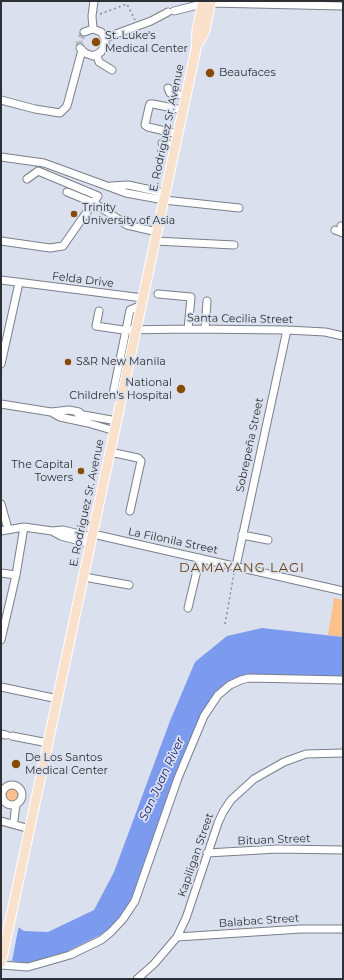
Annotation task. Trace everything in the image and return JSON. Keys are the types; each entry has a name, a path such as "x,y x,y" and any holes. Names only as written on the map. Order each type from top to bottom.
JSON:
{"main road":[{"name":"E. Rodriguez Sr. Avenue","path":"1,962 164,196 176,146 196,49 197,30 207,4"},
{"name":"E. Rodriguez Sr. Avenue","path":"196,49 204,31 207,4"}],"street":[{"path":"93,29 92,16 94,1"},
{"path":"190,5 200,19"},
{"path":"104,38 190,5 343,6"},
{"path":"1,100 60,114 67,106 81,49 89,55 97,55 104,48 104,38 101,32 93,29 84,32"},
{"path":"97,55 99,62 112,70"},
{"path":"168,88 170,93 186,96"},
{"path":"178,134 145,125 150,104 183,110"},
{"path":"162,143 176,146"},
{"path":"1,157 44,163 107,186 128,185 164,196 239,208"},
{"path":"1,241 50,248 63,246 98,196 38,171 27,179"},
{"path":"67,192 94,203 127,225 156,236 234,245"},
{"name":"Felda Drive","path":"1,280 142,302"},
{"path":"1,364 20,283"},
{"path":"158,294 191,297 188,328"},
{"path":"205,329 208,301"},
{"path":"121,400 111,394 124,330 130,310 142,302"},
{"name":"Santa Cecilia Street","path":"99,311 96,326 124,330 188,328 287,330 324,332 343,336"},
{"name":"Sobrepeña Street","path":"236,566 255,460 287,330"},
{"path":"1,404 51,412 69,410 79,412 87,418 115,431"},
{"path":"51,412 60,417 117,421"},
{"path":"110,452 138,458 141,461 130,511"},
{"path":"1,504 4,530"},
{"path":"1,637 16,574 24,527"},
{"name":"La Filonila Street","path":"4,530 24,527 52,531 63,530 92,539 200,558 343,590"},
{"path":"242,535 268,540"},
{"path":"188,608 200,558"},
{"path":"1,574 16,574"},
{"path":"84,577 129,585"},
{"path":"1,962 28,967 70,955 101,940 123,919 135,901 178,778 204,716 218,695 230,685 249,678 343,680"},
{"path":"1,686 58,699"},
{"path":"6,735 48,743"},
{"name":"Kapiligan Street","path":"137,979 154,964 177,937 186,918 207,853 223,812 231,800 254,779 284,762 306,754 343,753"},
{"path":"14,822 15,805 22,797 20,790 15,786 12,785 5,787 2,793 4,802 15,805"},
{"path":"22,797 36,800"},
{"path":"1,816 30,829"},
{"path":"1,821 14,822"},
{"name":"Bituan Street","path":"207,853 277,849 343,850"},
{"name":"Balabac Street","path":"177,937 301,929 343,929"}],"path":[{"path":"92,16 127,4 138,25"},
{"path":"224,624 236,566"}],"shaded area":[{"path":"334,598 343,600 343,637 328,635"},
{"path":"8,788 14,788 18,792 18,798 14,802 8,802 4,798 4,792"}],"water":[{"name":"San Juan River","path":"262,628 343,637 343,677 248,674 233,679 218,691 202,713 175,777 130,902 120,917 109,930 62,954 29,964 12,961 1,957 1,915 24,931 48,932 94,910 114,872 170,721 195,662 227,636"}],"pier":[{"path":"2,913 19,925 12,961 1,958"}],"tunnel":[{"path":"80,48 79,41 84,32"}],"place":[{"name":"St. Luke's Medical Center","path":"96,42"},
{"name":"Beaufaces","path":"210,73"},
{"name":"Trinity University of Asia","path":"74,214"},
{"name":"S&R New Manila","path":"68,362"},
{"name":"National Children's Hospital","path":"181,389"},
{"name":"The Capital Towers","path":"81,471"},
{"name":"De Los Santos Medical Center","path":"16,764"}],"district":[{"name":"DAMAYANG LAGI","path":"242,568"}]}
